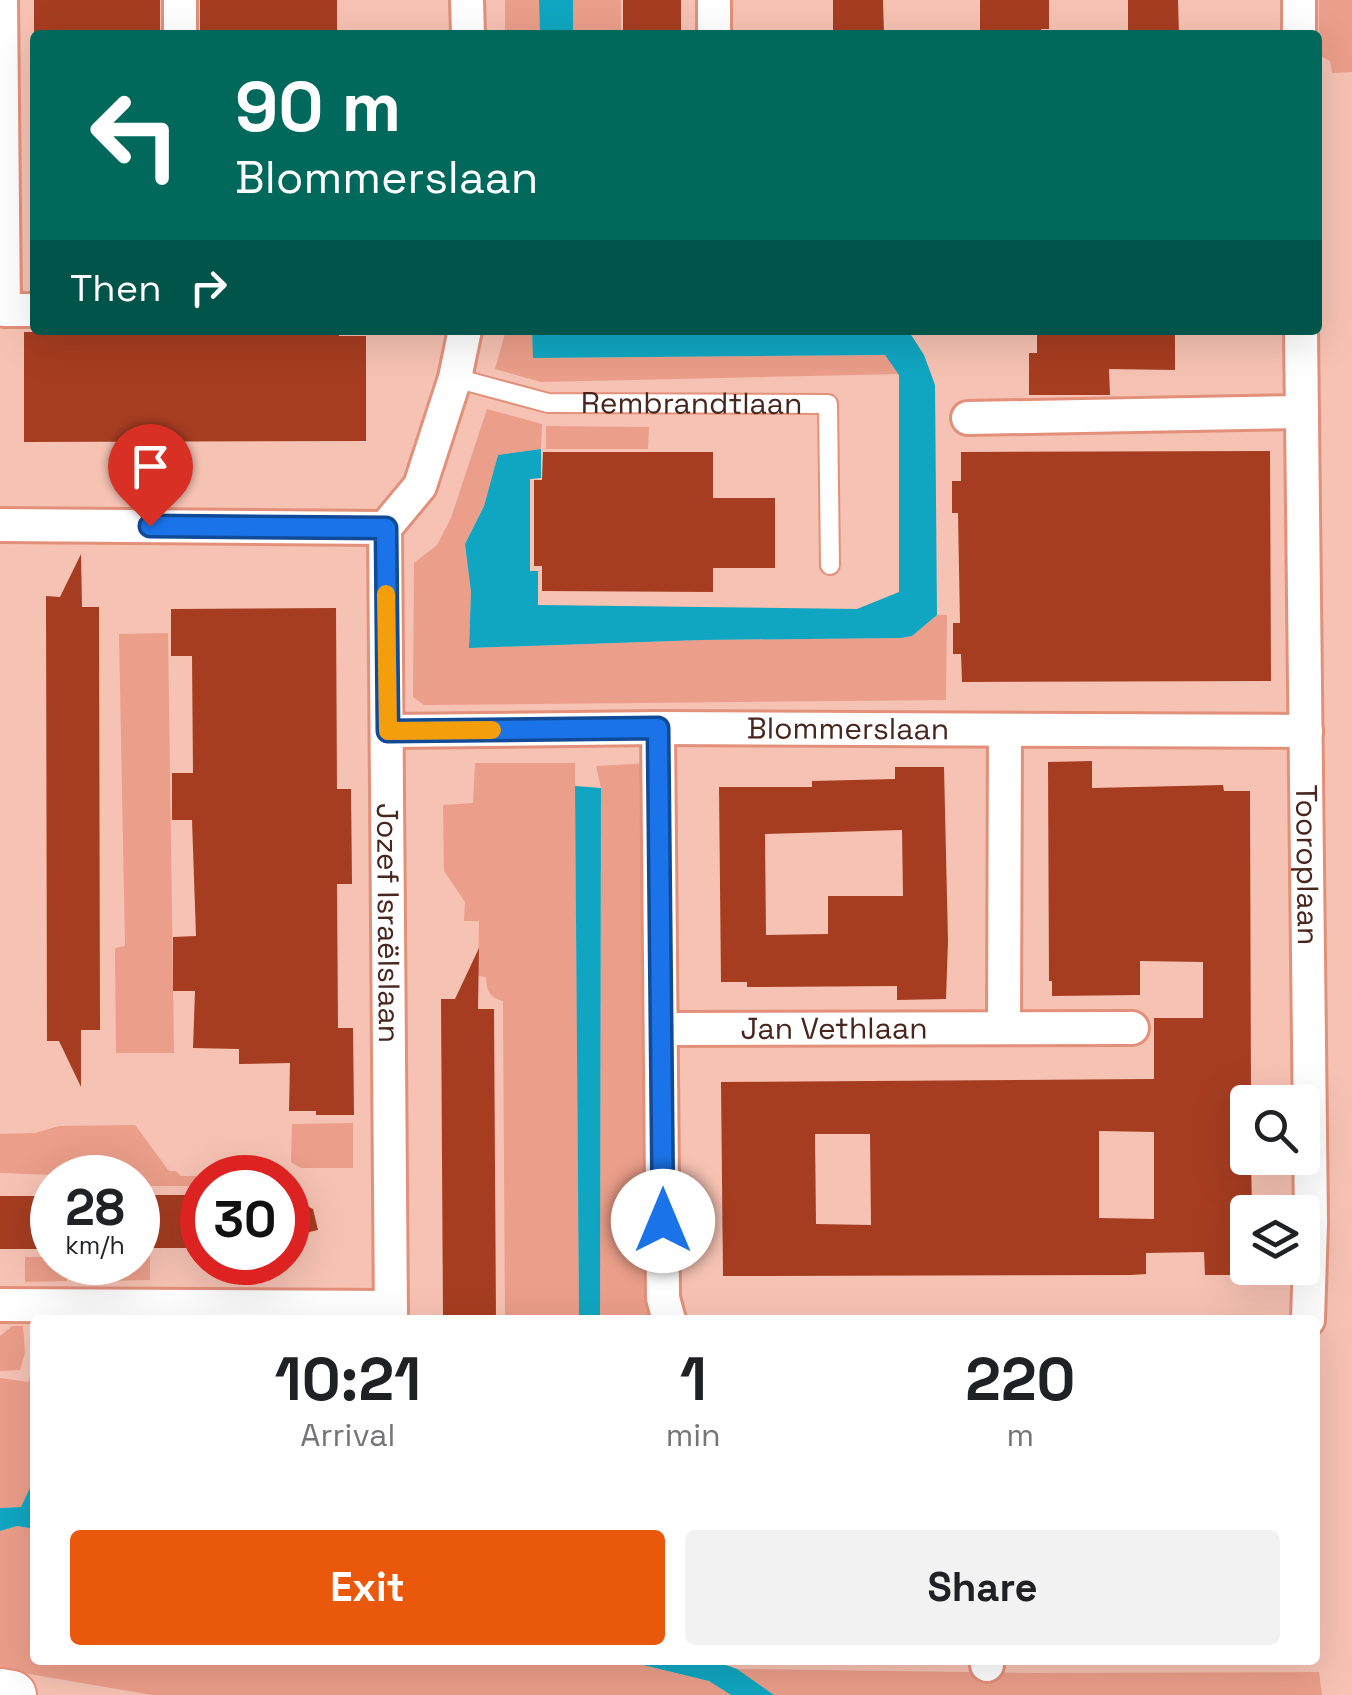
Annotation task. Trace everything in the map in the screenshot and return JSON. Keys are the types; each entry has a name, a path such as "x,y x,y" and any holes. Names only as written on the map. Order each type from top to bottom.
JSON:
{"street":[{"path":"1,0 4,310 30,310"},
{"path":"180,0 180,30"},
{"path":"467,0 468,30"},
{"path":"714,0 714,30"},
{"path":"1299,0 1299,30"},
{"path":"0,525 386,528 420,486 455,378 464,335"},
{"name":"Tooroplaan","path":"1302,335 1311,1222 1308,1315"},
{"path":"968,418 1302,412"},
{"name":"Jozef Israëlslaan","path":"386,528 391,1314"},
{"path":"658,728 663,1298 667,1315"},
{"path":"1004,1026 1005,730"},
{"name":"Blommerslaan","path":"388,731 1306,731"},
{"name":"Jan Vethlaan","path":"662,1029 1132,1028"},
{"path":"0,1305 391,1314"},
{"path":"0,1693 12,1695"}],"lane":[{"name":"Rembrandtlaan","path":"455,378 548,402 828,404 830,565"}],"shaded area":[{"path":"505,0 539,0 540,30 505,30"},
{"path":"573,0 621,0 621,30 573,30"},
{"path":"1319,0 1352,0 1352,72 1332,73 1330,61 1322,57"},
{"path":"505,335 532,335 534,358 885,355 899,374 541,382 495,369"},
{"path":"487,409 542,424 541,449 498,455 484,506 465,544 471,592 469,648 901,638 912,636 937,615 947,615 946,700 424,705 413,697 414,563 437,545 451,518"},
{"path":"546,426 649,427 648,449 546,449"},
{"path":"168,633 174,1053 116,1053 115,948 125,946 119,634"},
{"path":"475,763 575,763 579,1315 505,1315 503,1001 490,993 486,977 478,976 479,921 464,921 465,902 444,871 443,805 473,803"},
{"path":"651,763 661,1315 600,1315 601,788 596,766"},
{"path":"353,1123 353,1168 310,1168 310,1155 291,1155 292,1124"},
{"path":"135,1125 157,1155 30,1155 30,1174 0,1173 0,1134 35,1133 59,1126"},
{"path":"160,1159 169,1171 180,1175 180,1186 160,1186"},
{"path":"25,1257 30,1257 30,1282 25,1282"},
{"path":"12,1326 23,1326 25,1353 20,1370 0,1371 0,1336"},
{"path":"30,1377 30,1488 21,1507 0,1508 0,1378 28,1382"},
{"path":"17,1526 30,1528 30,1665 643,1665 709,1681 731,1695 152,1695 0,1669 0,1531"},
{"path":"737,1669 1319,1672 1322,1695 774,1695"}],"water":[{"path":"539,0 573,0 573,30 540,30"},
{"path":"532,335 911,335 935,385 937,615 912,636 901,638 469,648 471,592 465,544 484,506 498,455 541,449 541,478 530,479 530,571 538,571 538,605 857,609 899,592 899,375 885,355 533,358"},
{"path":"575,786 601,788 600,1315 579,1315"},
{"path":"30,1488 30,1528 17,1526 0,1531 0,1508 21,1507"},
{"path":"643,1665 726,1665 774,1695 731,1695 709,1681"}],"building":[{"path":"34,0 160,0 160,30 34,30"},
{"path":"200,0 337,0 337,30 200,30"},
{"path":"623,0 681,0 681,30 623,30"},
{"path":"833,0 883,0 884,30 833,30"},
{"path":"980,0 1049,0 1049,29 980,30"},
{"path":"1128,0 1178,0 1179,30 1128,30"},
{"path":"24,332 366,336 366,441 24,442"},
{"path":"1037,335 1175,335 1175,370 1109,369 1110,395 1029,395 1029,353 1037,353"},
{"path":"1270,451 1271,681 962,682 961,654 953,654 953,623 960,623 958,513 952,513 952,481 961,481 961,452"},
{"path":"543,452 713,452 713,498 775,498 775,568 713,568 713,592 542,591 542,566 534,566 534,480 542,480"},
{"path":"81,554 82,607 99,607 100,1030 81,1030 81,1087 59,1041 47,1041 46,596 60,597"},
{"path":"336,608 337,789 351,789 352,884 337,884 338,1028 353,1028 354,1115 316,1115 316,1111 289,1111 290,1063 239,1064 239,1049 193,1048 195,991 173,991 173,937 196,936 192,820 172,820 172,773 193,773 192,656 171,656 171,609"},
{"path":"1092,761 1092,788 1223,785 1224,791 1250,791 1251,1085 1230,1085 1230,1175 1251,1175 1252,1195 1230,1195 1230,1275 1205,1275 1204,1252 1146,1253 1146,1274 1131,1275 723,1276 721,1082 1154,1079 1154,1018 1203,1018 1203,962 1140,961 1140,995 1052,996 1048,762","holes":["1099,1131 1154,1132 1154,1219 1099,1218","815,1134 870,1134 871,1225 816,1224"]},
{"path":"895,767 944,767 946,999 897,1000 897,986 747,987 747,982 721,982 719,787 812,787 812,781 895,779","holes":["902,830 903,896 828,896 828,934 766,935 765,834"]},
{"path":"479,948 478,1009 494,1009 496,1315 443,1315 441,999 455,999"},
{"path":"160,1195 180,1195 180,1248 160,1248"},
{"path":"0,1196 30,1196 30,1249 0,1249"},
{"path":"310,1207 313,1209 318,1230 310,1232"}],"slow traffic":[{"path":"386,594 388,731 492,730"}],"route":[{"path":"150,526 386,528 388,731 658,728 663,1221"}]}
